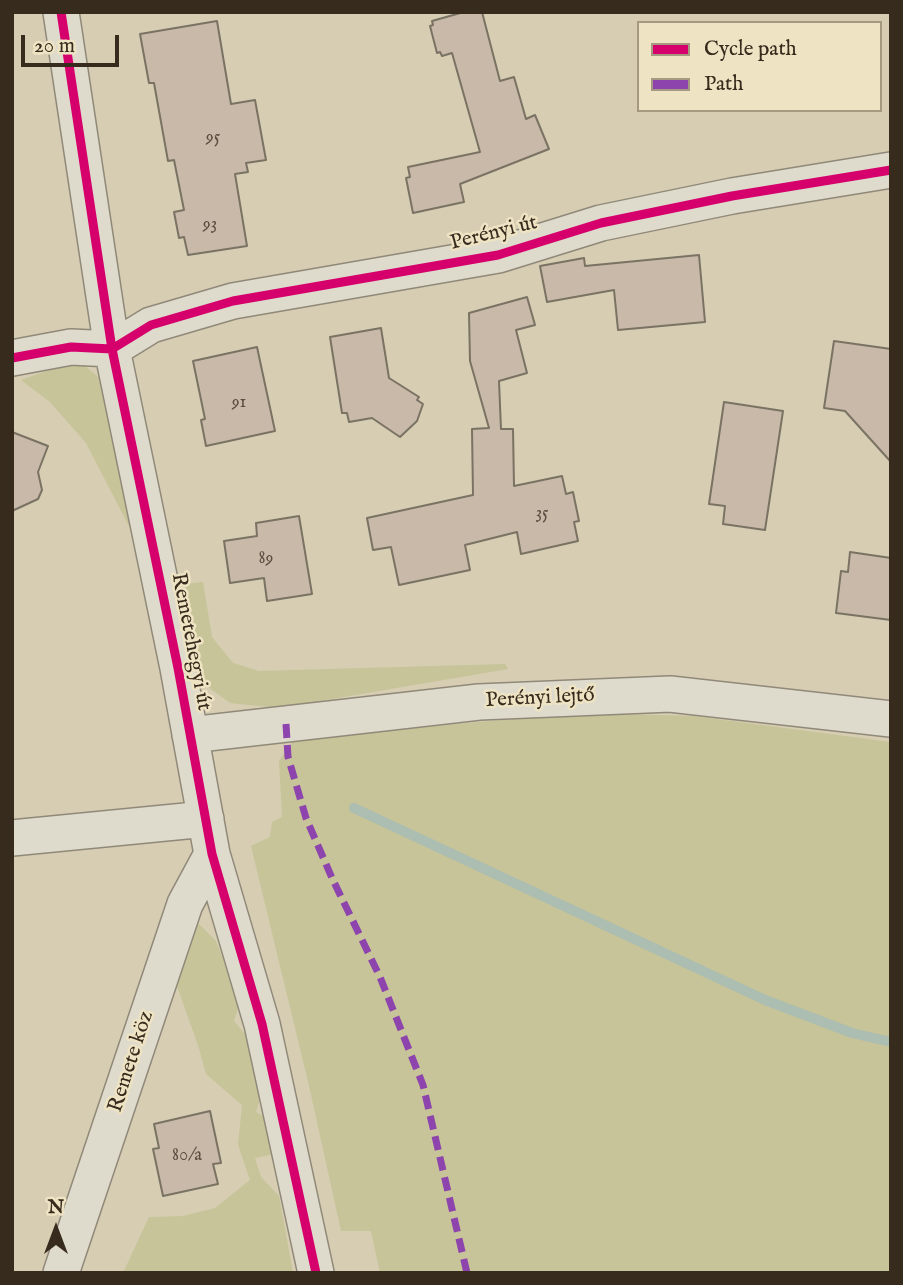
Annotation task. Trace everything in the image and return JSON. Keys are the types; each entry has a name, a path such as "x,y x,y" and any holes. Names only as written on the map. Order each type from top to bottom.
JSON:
{"street":[{"name":"Remetehegyi út","path":"61,12 112,349 212,854 262,1024 316,1273"},
{"name":"Perényi út","path":"112,349 151,325 233,301 498,255 601,223 732,196 891,170"},
{"path":"12,358 71,347 112,349"},
{"name":"Perényi lejtő","path":"190,735 479,702 670,694 891,719"},
{"path":"12,838 206,819"},
{"name":"Remete köz","path":"61,1273 185,904 212,854"}],"shaded area":[{"path":"63,365 84,365 105,383 132,532 86,443 50,402 21,380"},
{"path":"203,582 212,637 233,663 259,671 505,664 508,669 279,708 230,703 208,687 202,674 185,584"},
{"path":"585,713 693,716 891,742 891,1273 380,1273 371,1231 341,1231 251,846 270,837 272,822 282,817 279,761 297,735"},
{"path":"191,922 200,925 216,941 240,1001 234,1021 249,1039 262,1092 256,1112 268,1119 274,1154 255,1158 261,1177 279,1196 293,1273 123,1273 149,1217 183,1216 215,1208 250,1180 238,1145 242,1105 206,1074 177,986 178,947"}],"building":[{"path":"464,12 482,12 500,81 514,77 526,119 535,115 549,149 460,184 464,202 413,213 406,178 410,177 408,167 480,152 452,53 442,56 440,52 437,53 430,26 433,25 432,21"},
{"path":"217,21 231,104 255,100 266,160 246,163 248,172 235,174 247,246 188,255 184,237 179,238 174,212 184,210 174,160 168,161 154,83 149,83 140,34"},
{"path":"699,255 705,322 618,330 614,290 547,302 540,266 584,258 585,266"},
{"path":"527,297 535,325 516,330 527,373 499,381 501,429 513,429 514,486 562,476 566,494 573,492 579,521 574,522 578,541 521,554 517,532 465,545 470,570 399,585 391,547 373,550 367,518 473,495 472,429 489,428 470,361 469,313"},
{"path":"381,328 389,378 419,397 417,400 423,404 417,421 400,437 372,418 349,422 347,413 342,413 330,337"},
{"path":"834,341 891,349 891,462 845,411 824,408"},
{"path":"257,347 275,431 206,446 201,420 205,419 193,361"},
{"path":"724,402 783,411 765,530 723,524 725,506 709,504"},
{"path":"12,432 48,446 38,472 42,490 38,499 12,511"},
{"path":"299,516 312,594 267,601 264,578 230,583 224,541 257,536 256,523"},
{"path":"850,552 891,558 891,620 836,613 841,571 848,572"},
{"path":"210,1111 221,1163 213,1164 218,1184 163,1196 153,1149 159,1148 154,1124"}],"waterway":[{"path":"354,808 765,1000 852,1033 891,1042"}],"marked path":[{"path":"286,724 288,757 306,818 380,977 423,1085 467,1273"}],"cycle path":[{"path":"61,12 112,349 178,668 212,854 262,1024 316,1273"},
{"path":"12,358 71,347 112,349 151,325 233,301 498,255 601,223 732,196 891,170"}]}
